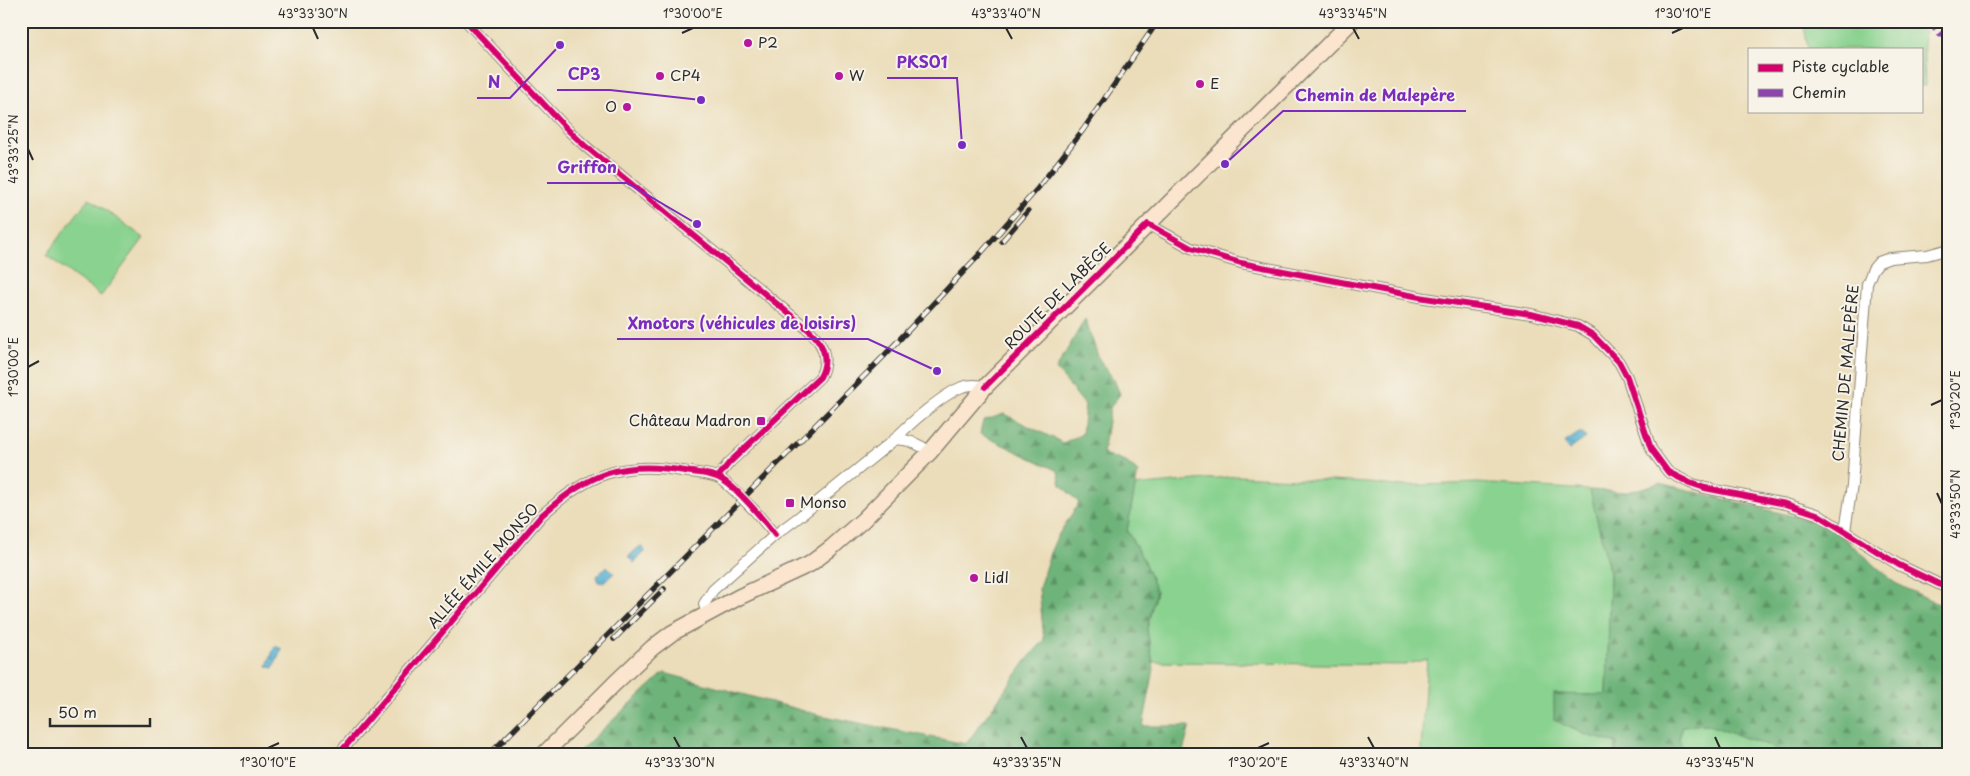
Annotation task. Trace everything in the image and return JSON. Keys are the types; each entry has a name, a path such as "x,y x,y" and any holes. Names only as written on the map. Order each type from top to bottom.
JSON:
{"main road":[{"name":"ROUTE DE LABÈGE","path":"543,755 652,648 672,633 810,564 863,520 930,452 985,387 1352,21"}],"street":[{"path":"466,21 584,145 810,331 824,349 825,364 820,377 729,463 718,477 734,490 775,535"},
{"path":"1148,224 1191,248 1241,263 1406,294 1531,314 1578,326 1593,335 1619,362 1627,377 1651,449 1668,472 1690,484 1807,510 1817,514 1899,565 1949,589"},
{"name":"CHEMIN DE MALEPÈRE","path":"1845,531 1852,485 1867,284 1873,269 1879,262 1890,258 1927,255 1949,249"},
{"path":"707,614 704,604 713,590 775,535 894,440 905,428 952,392 976,384 985,387"},
{"path":"894,440 902,439 924,447 930,452"},
{"name":"ALLÉE ÉMILE MONSO","path":"338,755 542,515 562,498 584,483 606,473 624,468 668,468 718,477"}],"green space":[{"path":"1803,21 1923,21 1925,86 1922,86 1922,48 1808,48"},
{"path":"89,198 144,238 101,296 46,255"},
{"path":"1085,319 1099,359 1114,380 1120,394 1110,408 1103,454 1126,462 1138,472 1127,531 1144,561 1156,591 1147,629 1154,669 1143,726 1190,726 1182,755 575,755 664,673 819,715 966,744 1026,661 1044,640 1039,588 1057,537 1079,503 1061,485 1058,471 980,434 983,421 1004,414 1063,443 1082,434 1085,405 1056,369"},
{"path":"1238,476 1396,486 1477,483 1590,490 1610,574 1607,696 1554,694 1583,734 1616,743 1616,755 1425,755 1421,748 1427,659 1404,665 1153,662 1146,629 1156,591 1127,531 1134,486"},
{"path":"1660,483 1829,525 1895,583 1949,609 1949,755 1793,755 1706,724 1683,726 1679,739 1683,749 1702,755 1616,755 1616,743 1583,734 1554,720 1554,694 1607,695 1610,574 1590,490 1627,492"},
{"path":"1706,724 1793,755 1702,755 1683,749 1679,739 1682,726"}],"water":[{"path":"1579,433 1586,438 1569,450 1564,443"},
{"path":"639,547 643,547 645,552 634,563 628,557"},
{"path":"607,566 614,573 603,583 598,582 597,576"},
{"path":"275,646 282,649 273,668 267,666"}],"railway":[{"path":"489,755 883,357 981,253 1038,188 1083,130 1158,21"},
{"path":"1002,241 1028,211"},
{"path":"614,639 664,589"}],"marked path":[{"path":"1930,21 1940,34 1949,34"}],"cycle path":[{"path":"466,21 584,145 810,331 819,341 824,352 823,371 820,377 729,463 718,477"},
{"path":"985,387 1148,224 1191,248 1241,263 1425,298 1531,314 1578,326 1593,335 1619,362 1627,377 1651,449 1668,472 1705,488 1786,504 1817,514 1899,565 1949,589"},
{"path":"338,755 542,515 575,489 591,480 608,473 643,467 711,475 726,482 741,495 775,535"}],"place":[{"name":"P2","path":"748,43"},
{"name":"N","path":"560,45"},
{"name":"CP4","path":"660,76"},
{"name":"W","path":"839,76"},
{"name":"E","path":"1200,84"},
{"name":"CP3","path":"701,100"},
{"name":"O","path":"627,107"},
{"name":"PKS01","path":"962,145"},
{"name":"Chemin de Malepère","path":"1225,164"},
{"name":"Griffon","path":"697,224"},
{"name":"Xmotors (véhicules de loisirs)","path":"937,371"},
{"name":"Château Madron","path":"761,421"},
{"name":"Monso","path":"790,503"},
{"name":"Lidl","path":"974,578"}]}
